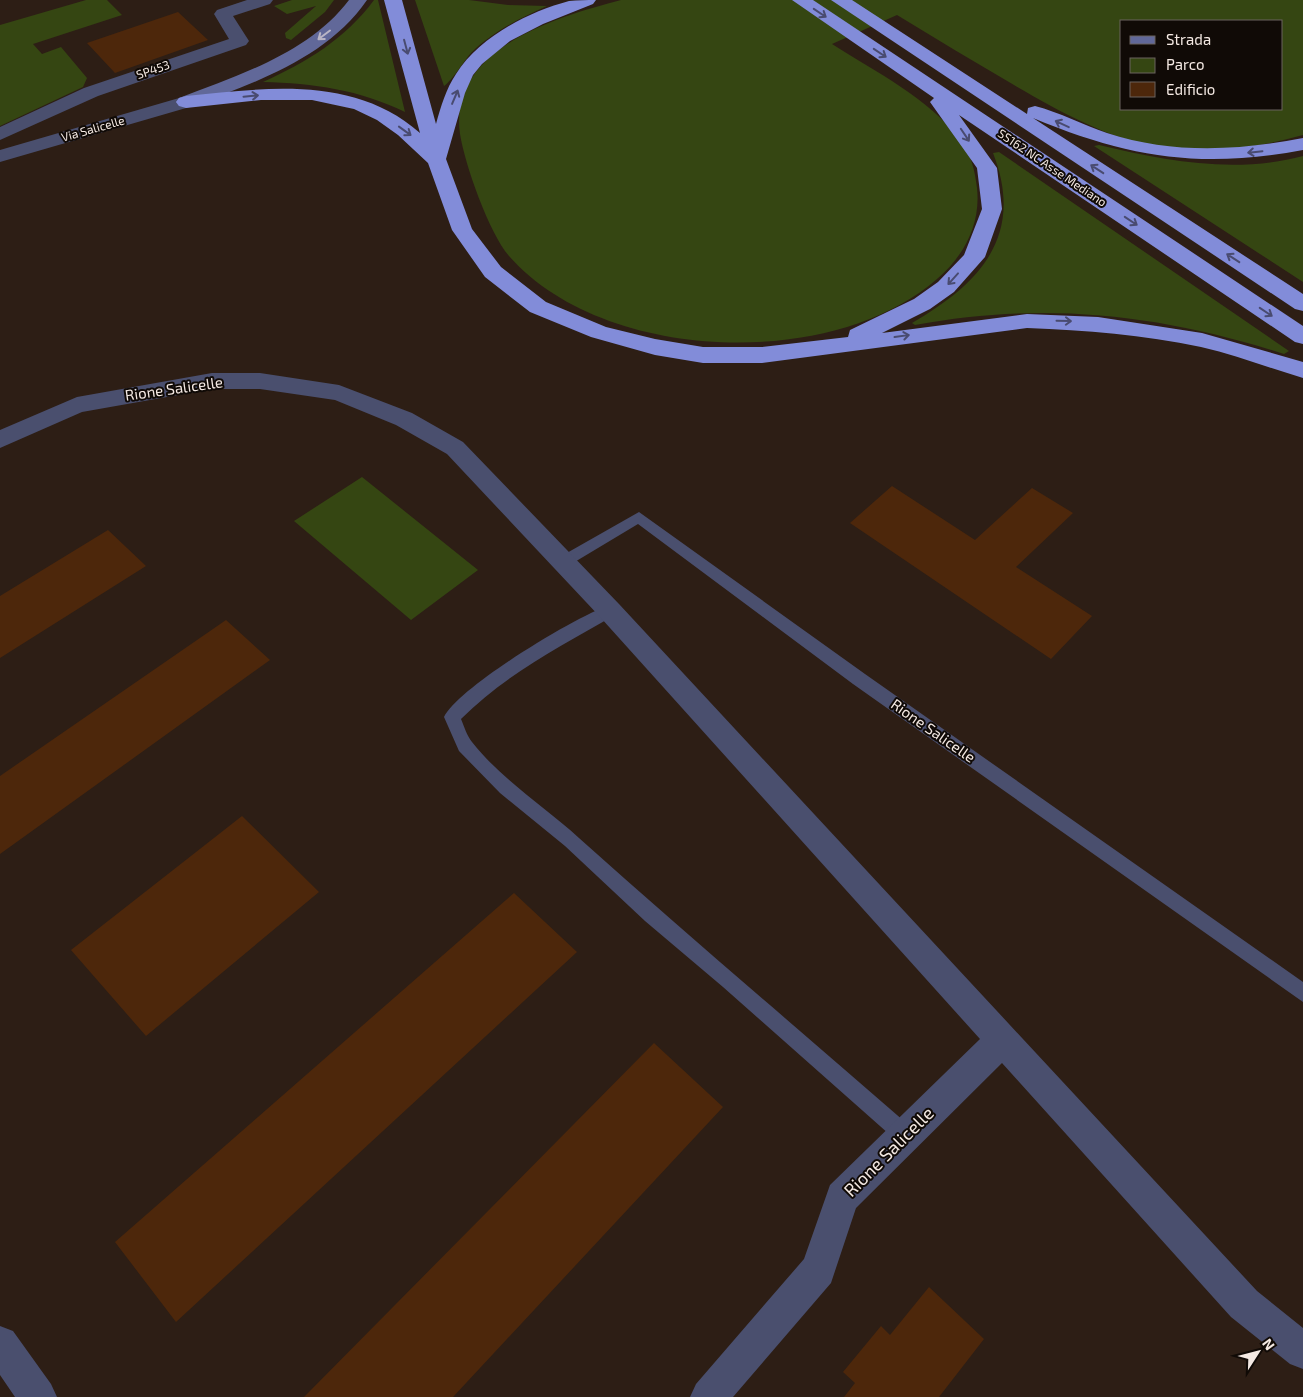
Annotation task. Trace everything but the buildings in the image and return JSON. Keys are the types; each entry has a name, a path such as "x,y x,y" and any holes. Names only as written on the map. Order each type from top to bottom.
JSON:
{"highway":[{"path":"393,0 437,161 462,230 493,272 538,307 599,332 655,347 703,355 762,355 1027,321 1068,321 1186,336 1234,347 1303,370"},
{"path":"437,161 449,111 465,74 479,57 499,41 532,22 587,0"},
{"name":"SS162 NC Asse Mediano","path":"800,0 1303,336"},
{"name":"SS162 NC Asse Mediano","path":"840,0 1303,304"},
{"path":"965,82 1073,130 1110,142 1145,150 1226,155 1282,149 1303,144"},
{"path":"837,346 922,304 946,287 974,257 992,209 987,168 959,127 924,83"},
{"path":"186,102 285,93 322,95 383,115 412,135 437,161"}],"street":[{"name":"SP453","path":"0,134 91,92 240,41 223,14 264,0"},
{"path":"186,102 255,74 289,57 325,35 345,17 358,0"},
{"name":"Via Salicelle","path":"0,156 186,102"},
{"name":"Rione Salicelle","path":"0,440 77,405 212,381 260,381 339,393 404,419 455,448 610,611 1244,1304 1303,1351"},
{"name":"Rione Salicelle","path":"709,1397 818,1270 842,1197 1002,1040"},
{"path":"0,1344 38,1397"}],"lane":[{"name":"Rione Salicelle","path":"563,562 639,517 859,679 1303,993"},
{"path":"610,611 526,659 469,698 452,717 465,746 506,788 572,841 651,915 730,981 905,1136"}],"green space":[{"path":"86,0 107,0 122,15 33,44 42,54 61,47 87,78 83,87 0,126 0,25"},
{"path":"292,0 334,0 325,12 291,40 286,38 285,33 316,6 287,14 274,6"},
{"path":"374,0 378,0 405,112 371,98 336,89 300,84 263,82 310,58 338,38 363,14"},
{"path":"415,0 469,0 508,5 547,6 488,38 471,53 444,86"},
{"path":"621,0 1303,0 1303,135 1286,140 1214,150 1160,147 1122,138 1084,123 1048,105 897,15 832,44 901,87 933,111 961,140 974,169 978,201 973,227 963,250 937,279 892,309 839,329 780,340 719,342 658,335 601,318 550,291 509,256 501,245 486,215 467,163 460,134 461,104 471,79 489,58 512,41 539,27 567,16"},
{"path":"1099,145 1149,156 1226,165 1252,164 1303,156 1303,282 1094,146"},
{"path":"999,152 1289,351 1284,354 1192,329 1147,321 1101,316 1055,313 1009,314 915,325 912,323 937,308 958,291 976,273 990,254 1000,232 1004,209 1002,182 993,153"},
{"path":"362,477 478,570 411,620 294,521"}]}
